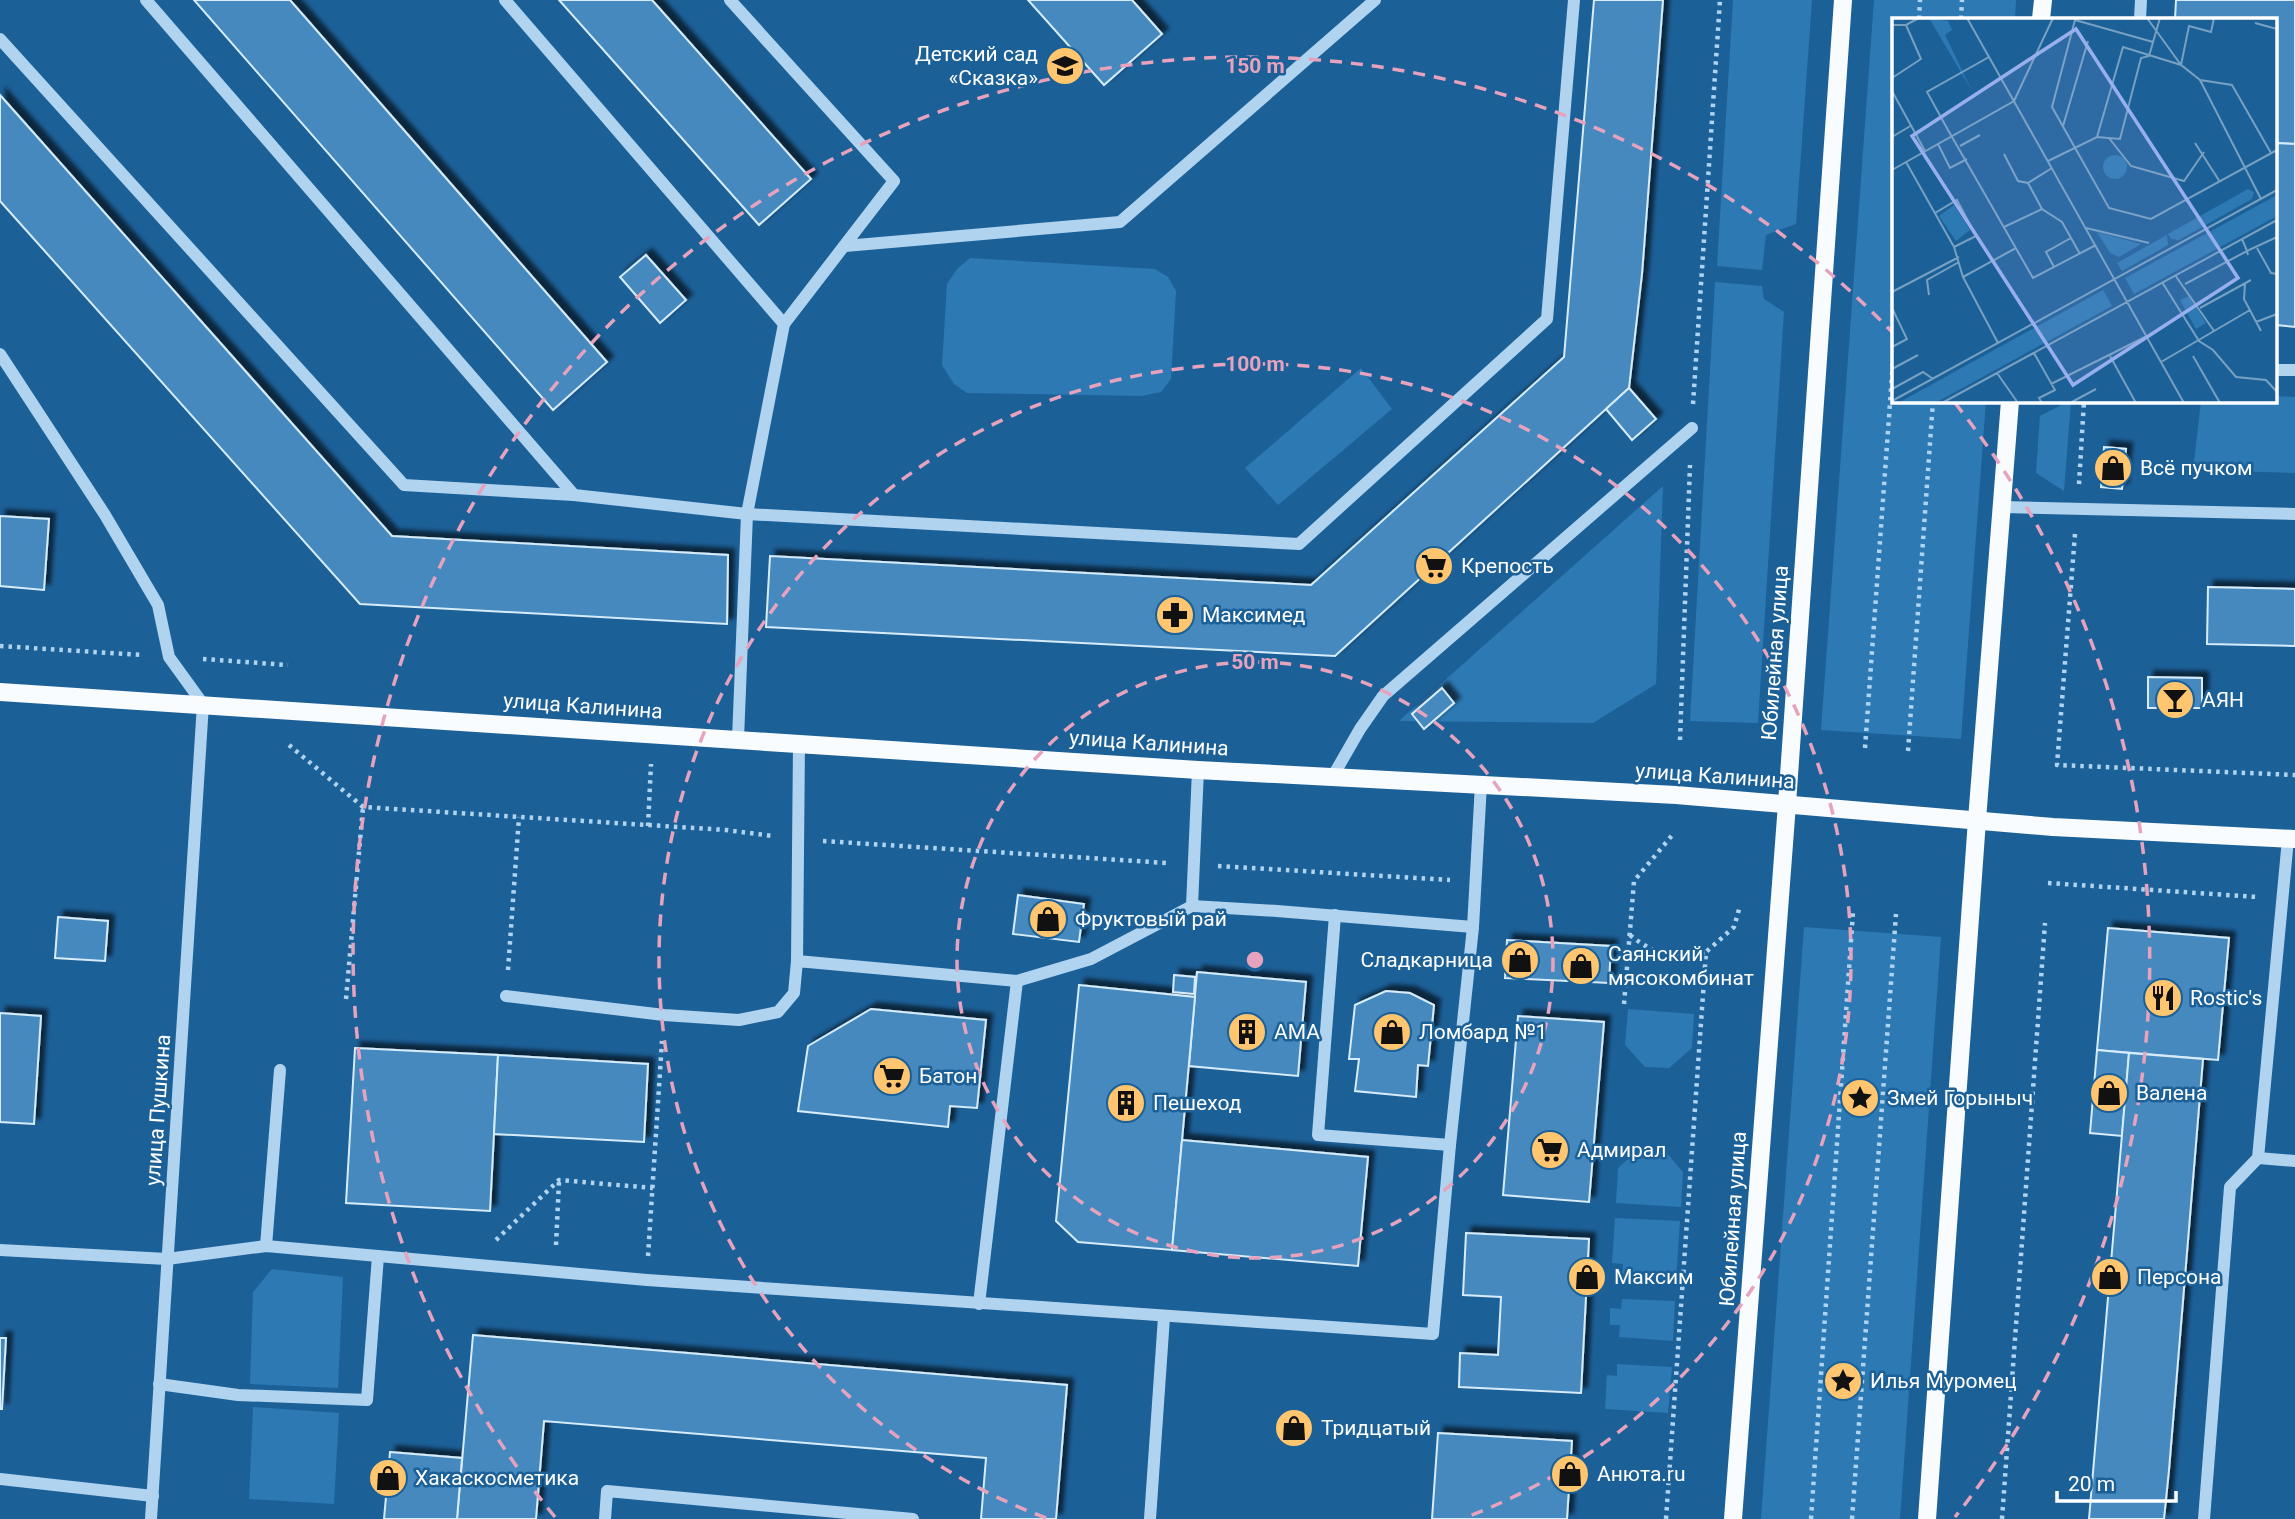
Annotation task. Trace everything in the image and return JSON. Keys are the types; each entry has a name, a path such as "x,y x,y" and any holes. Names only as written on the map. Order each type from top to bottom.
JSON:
{"main road":[{"name":"Юбилейная улица","path":"1733,1519 1787,804 1843,0"},
{"path":"2041,18 2043,0"},
{"path":"1927,1519 2010,402"},
{"name":"улица Калинина","path":"0,692 1198,770 1676,794 2053,827 2291,839"}],"street":[{"path":"146,0 574,495"},
{"path":"505,0 785,324"},
{"path":"730,0 894,181 785,324 747,514 738,739"},
{"path":"845,246 1120,222 1375,0"},
{"path":"0,38 404,485 574,495 747,514 1299,544 1547,319 1574,0"},
{"path":"2140,18 2141,0"},
{"path":"0,354 105,515 158,605 169,657 203,704"},
{"path":"1333,776 1383,696 1692,428"},
{"path":"2002,507 2295,514"},
{"name":"улица Пушкина","path":"151,1519 203,704"},
{"path":"506,996 664,1016 738,1020 778,1012 794,993 797,961 799,743"},
{"path":"1192,906 1198,770"},
{"path":"0,1250 167,1259 266,1246 647,1280 1433,1334 1473,927 1482,784"},
{"path":"2204,1519 2230,1187 2258,1158 2291,839"},
{"path":"797,961 1017,981 1091,959 1192,906 1473,927"},
{"path":"1335,915 1318,1135 1450,1145"},
{"path":"979,1304 1017,981"},
{"path":"266,1246 280,1070"},
{"path":"2258,1158 2295,1161"},
{"path":"159,1384 238,1395 367,1400 378,1256"},
{"path":"1150,1519 1164,1317"},
{"path":"0,1479 153,1496"},
{"path":"605,1519 607,1491 913,1519"}],"path":[{"path":"1680,740 1692,428 1720,0"},
{"path":"1919,18 1920,0"},
{"path":"1961,18 1962,0"},
{"path":"1865,748 1892,376"},
{"path":"1908,751 1933,402"},
{"path":"2084,402 2057,765 2295,775"},
{"path":"289,745 363,807 726,830 798,839 1476,881"},
{"path":"648,826 651,762"},
{"path":"346,999 363,807"},
{"path":"513,909 519,817"},
{"path":"1623,1004 1634,881 1674,833"},
{"path":"2048,883 2284,899"},
{"path":"1629,935 1663,955 1684,956 1706,952 1734,927 1740,906"},
{"path":"1811,1519 1853,912"},
{"path":"1853,1519 1896,914"},
{"path":"2002,1519 2045,923"},
{"path":"1667,1519 1706,952"},
{"path":"647,1280 664,1016"},
{"path":"472,1265 559,1180 653,1188"},
{"path":"555,1272 559,1180"}],"shaded area":[{"path":"1733,0 1812,0 1796,224 1766,235 1762,270 1717,266"},
{"path":"1874,0 2016,0 2015,18 1892,18 1892,402 1986,402 1961,739 1821,730"},
{"path":"970,258 1155,269 1168,277 1176,291 1171,379 1161,392 1142,396 967,393 954,384 942,365 947,284 957,269"},
{"path":"1715,282 1762,286 1764,299 1784,312 1758,723 1690,721"},
{"path":"1361,368 1392,409 1278,505 1245,468"},
{"path":"2278,396 2295,397 2295,473 2193,470 2201,402 2278,402"},
{"path":"2071,402 2064,491 2036,473 2040,416"},
{"path":"1663,486 1656,684 1593,723 1399,721"},
{"path":"1804,927 1941,937 1900,1519 1761,1519"},
{"path":"1628,1009 1694,1014 1692,1048 1669,1068 1645,1067 1625,1045"},
{"path":"1639,1149 1665,1151 1683,1172 1681,1207 1616,1203 1618,1168"},
{"path":"1615,1218 1680,1221 1676,1280 1622,1276 1623,1264 1612,1263"},
{"path":"272,1269 343,1277 338,1388 250,1384 253,1292"},
{"path":"1622,1299 1675,1301 1673,1341 1619,1337 1620,1325 1610,1325 1610,1308 1621,1309"},
{"path":"1617,1364 1672,1367 1668,1413 1605,1409 1607,1375 1617,1376"},
{"path":"253,1407 339,1413 334,1504 249,1499"}],"building":[{"path":"194,0 290,0 607,362 553,410"},
{"path":"559,0 652,0 811,179 759,225"},
{"path":"1028,0 1132,0 1162,34 1104,85"},
{"path":"1594,0 1663,0 1642,274 1629,388 1335,656 766,627 770,556 1311,585 1564,357"},
{"path":"2176,0 2295,0 2295,144 2278,143 2278,18 2175,18"},
{"path":"0,95 392,536 728,555 727,624 360,604 0,201"},
{"path":"2278,143 2295,144 2295,327 2278,325"},
{"path":"646,255 686,300 660,323 620,277"},
{"path":"1629,388 1656,419 1632,440 1606,409"},
{"name":"Всё пучком","path":"2104,447 2126,449 2122,489 2101,487"},
{"path":"0,516 49,519 44,590 0,586"},
{"path":"2208,587 2295,589 2295,646 2207,644"},
{"name":"АЯН","path":"2148,677 2202,678 2202,708 2148,708"},
{"path":"1442,688 1454,703 1424,729 1412,714"},
{"name":"Фруктовый рай","path":"1018,895 1084,904 1079,942 1013,934"},
{"path":"58,917 108,921 105,961 55,958"},
{"name":"Rostic's","path":"2108,928 2229,938 2218,1060 2097,1050"},
{"path":"1507,940 1611,946 1609,983 1505,978"},
{"name":"АМА","path":"1197,972 1306,982 1298,1076 1189,1066"},
{"path":"1174,975 1195,977 1194,994 1173,992"},
{"name":"Пешеход","path":"1079,985 1195,997 1172,1250 1078,1242 1056,1221"},
{"name":"Ломбард №1","path":"1386,991 1410,993 1434,1005 1428,1066 1418,1065 1416,1097 1355,1091 1359,1059 1349,1059 1355,1005"},
{"name":"Батон","path":"871,1009 986,1020 977,1108 950,1106 948,1127 798,1111 808,1046"},
{"path":"0,1013 41,1016 34,1124 0,1122"},
{"name":"Адмирал","path":"1518,1016 1604,1022 1589,1202 1503,1195"},
{"path":"355,1048 498,1055 490,1211 346,1203"},
{"name":"Валена","path":"2097,1050 2129,1053 2122,1136 2090,1133"},
{"path":"2129,1053 2203,1059 2169,1470 2164,1519 2089,1519"},
{"path":"498,1055 648,1064 644,1142 494,1134"},
{"name":"Пешеход","path":"1182,1140 1368,1157 1358,1266 1172,1250"},
{"path":"1466,1233 1589,1239 1581,1393 1459,1387 1460,1353 1498,1355 1501,1297 1463,1295"},
{"path":"473,1335 1067,1385 1056,1519 981,1519 986,1458 544,1421 536,1519 457,1519"},
{"path":"0,1338 6,1338 2,1409 0,1409"},
{"path":"1438,1433 1572,1441 1567,1519 1432,1519"},
{"path":"390,1452 462,1458 457,1519 384,1519"}],"place":[{"name":"Детский сад «Сказка»","path":"1065,66"},
{"name":"Всё пучком","path":"2113,468"},
{"name":"Крепость","path":"1434,566"},
{"name":"Максимед","path":"1175,615"},
{"name":"АЯН","path":"2175,700"},
{"name":"Фруктовый рай","path":"1048,919"},
{"name":"Сладкарница","path":"1520,960"},
{"name":"Саянский мясокомбинат","path":"1581,966"},
{"name":"Rostic's","path":"2163,998"},
{"name":"АМА","path":"1247,1032"},
{"name":"Ломбард №1","path":"1392,1032"},
{"name":"Батон","path":"892,1076"},
{"name":"Валена","path":"2109,1093"},
{"name":"Змей Горыныч","path":"1860,1098"},
{"name":"Пешеход","path":"1126,1103"},
{"name":"Адмирал","path":"1550,1150"},
{"name":"Максим","path":"1587,1277"},
{"name":"Персона","path":"2110,1277"},
{"name":"Илья Муромец","path":"1843,1381"},
{"name":"Тридцатый","path":"1294,1428"},
{"name":"Анюта.ru","path":"1570,1474"},
{"name":"Хакаскосметика","path":"388,1478"}]}
